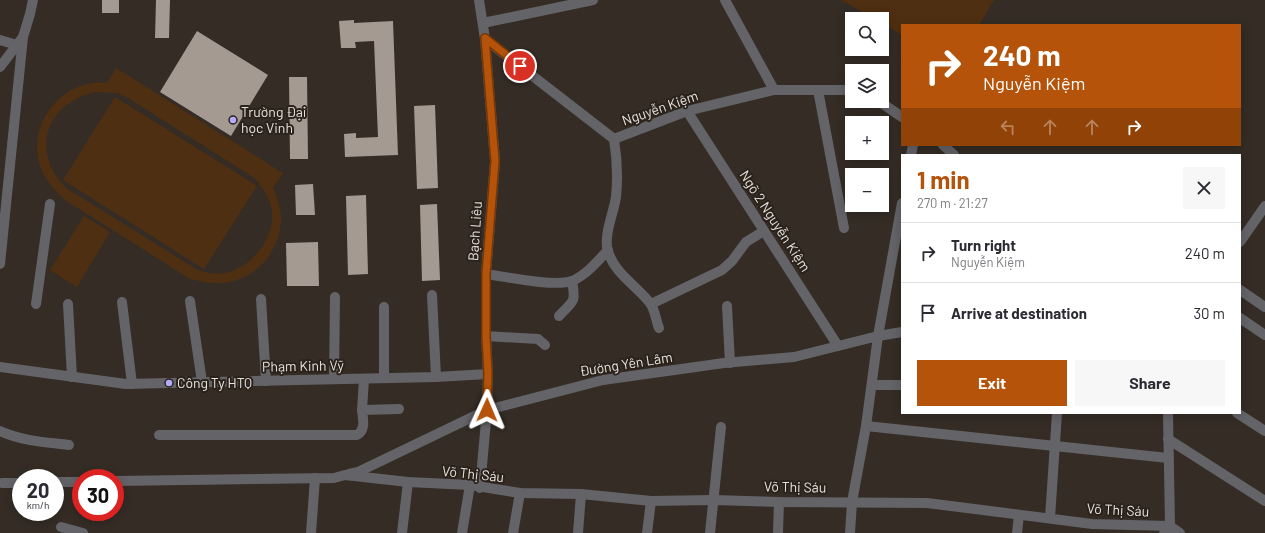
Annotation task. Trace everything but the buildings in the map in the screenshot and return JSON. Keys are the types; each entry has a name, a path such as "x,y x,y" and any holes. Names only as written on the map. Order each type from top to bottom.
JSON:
{"street":[{"path":"0,264 20,41 30,14 33,0"},
{"name":"Bạch Liêu","path":"462,533 475,487 487,410 488,374 486,336 486,274 495,161 485,38 479,0"},
{"path":"483,23 567,3 593,0"},
{"path":"725,0 774,90"},
{"name":"Nguyễn Kiệm","path":"485,38 614,139 687,111 774,90 845,90"},
{"path":"0,40 20,41"},
{"path":"0,67 20,41"},
{"path":"818,90 844,228"},
{"path":"889,108 901,116"},
{"name":"Ngõ 2 Nguyễn Kiệm","path":"687,111 838,346"},
{"path":"614,139 617,158 616,199 608,234 608,250 619,272 651,304 659,328"},
{"path":"943,146 953,154"},
{"path":"36,304 50,204"},
{"path":"1241,241 1265,206"},
{"path":"850,533 852,502 866,426 878,336 901,209"},
{"path":"651,304 726,267 746,242 764,231"},
{"path":"486,274 557,283 572,281 584,274 608,250"},
{"path":"559,316 574,300 575,296 572,281"},
{"path":"1241,291 1265,307"},
{"path":"432,295 436,377"},
{"path":"334,379 335,297"},
{"path":"261,299 266,381"},
{"path":"190,301 202,382"},
{"path":"122,302 132,384"},
{"path":"68,304 72,377"},
{"path":"727,306 730,363"},
{"path":"384,307 384,378"},
{"path":"1241,319 1265,335"},
{"name":"Đường Yên Lâm","path":"346,475 358,472 487,410 603,380 730,363 794,357 878,336 901,332"},
{"path":"486,336 538,339 544,345"},
{"name":"Phạm Kinh Vỹ","path":"0,367 132,384 436,377 488,374"},
{"path":"159,435 357,435 363,429 362,410 364,378"},
{"path":"872,385 901,385"},
{"path":"362,410 399,408"},
{"path":"1050,518 1057,414"},
{"path":"1168,414 1167,529 1180,533"},
{"path":"1239,414 1265,431"},
{"path":"866,426 1168,458"},
{"path":"710,533 721,427"},
{"path":"0,431 17,438 69,445"},
{"path":"1168,439 1265,501"},
{"path":"124,481 334,478 346,475"},
{"name":"Võ Thị Sáu","path":"346,475 408,482 475,487 520,493 581,494 651,501 713,500 926,503 1092,524 1167,529"},
{"path":"311,533 315,478"},
{"path":"402,533 408,482"},
{"path":"2,483 12,483"},
{"path":"513,533 520,493"},
{"path":"578,533 581,494"},
{"path":"647,533 651,501"},
{"path":"778,533 779,502"},
{"path":"1017,533 1020,514"},
{"path":"61,528 83,533"}],"shaded area":[{"path":"841,0 994,0 980,24 901,24 901,34 889,27 889,12 862,12"},
{"path":"116,68 283,173 273,188 281,218 277,240 267,259 251,274 241,279 225,283 210,283 190,279 65,200 52,186 42,170 38,158 37,143 40,129 46,115 54,104 65,94 78,87 92,83 107,83","holes":["96,92 117,93 128,98 253,177 268,198 272,216 269,235 259,252 252,259 235,270 221,274 196,269 66,188 55,174 48,159 46,144 49,130 55,117 65,106 79,97"]},
{"path":"115,97 257,186 204,269 63,180"},
{"path":"84,216 110,232 77,287 50,270"}],"place":[{"name":"Trường Đại học Vinh","path":"233,120"},
{"name":"Công Ty HTQ","path":"169,383"}],"route":[{"path":"487,410 488,374 486,336 486,274 495,161 485,38 520,66"}]}
